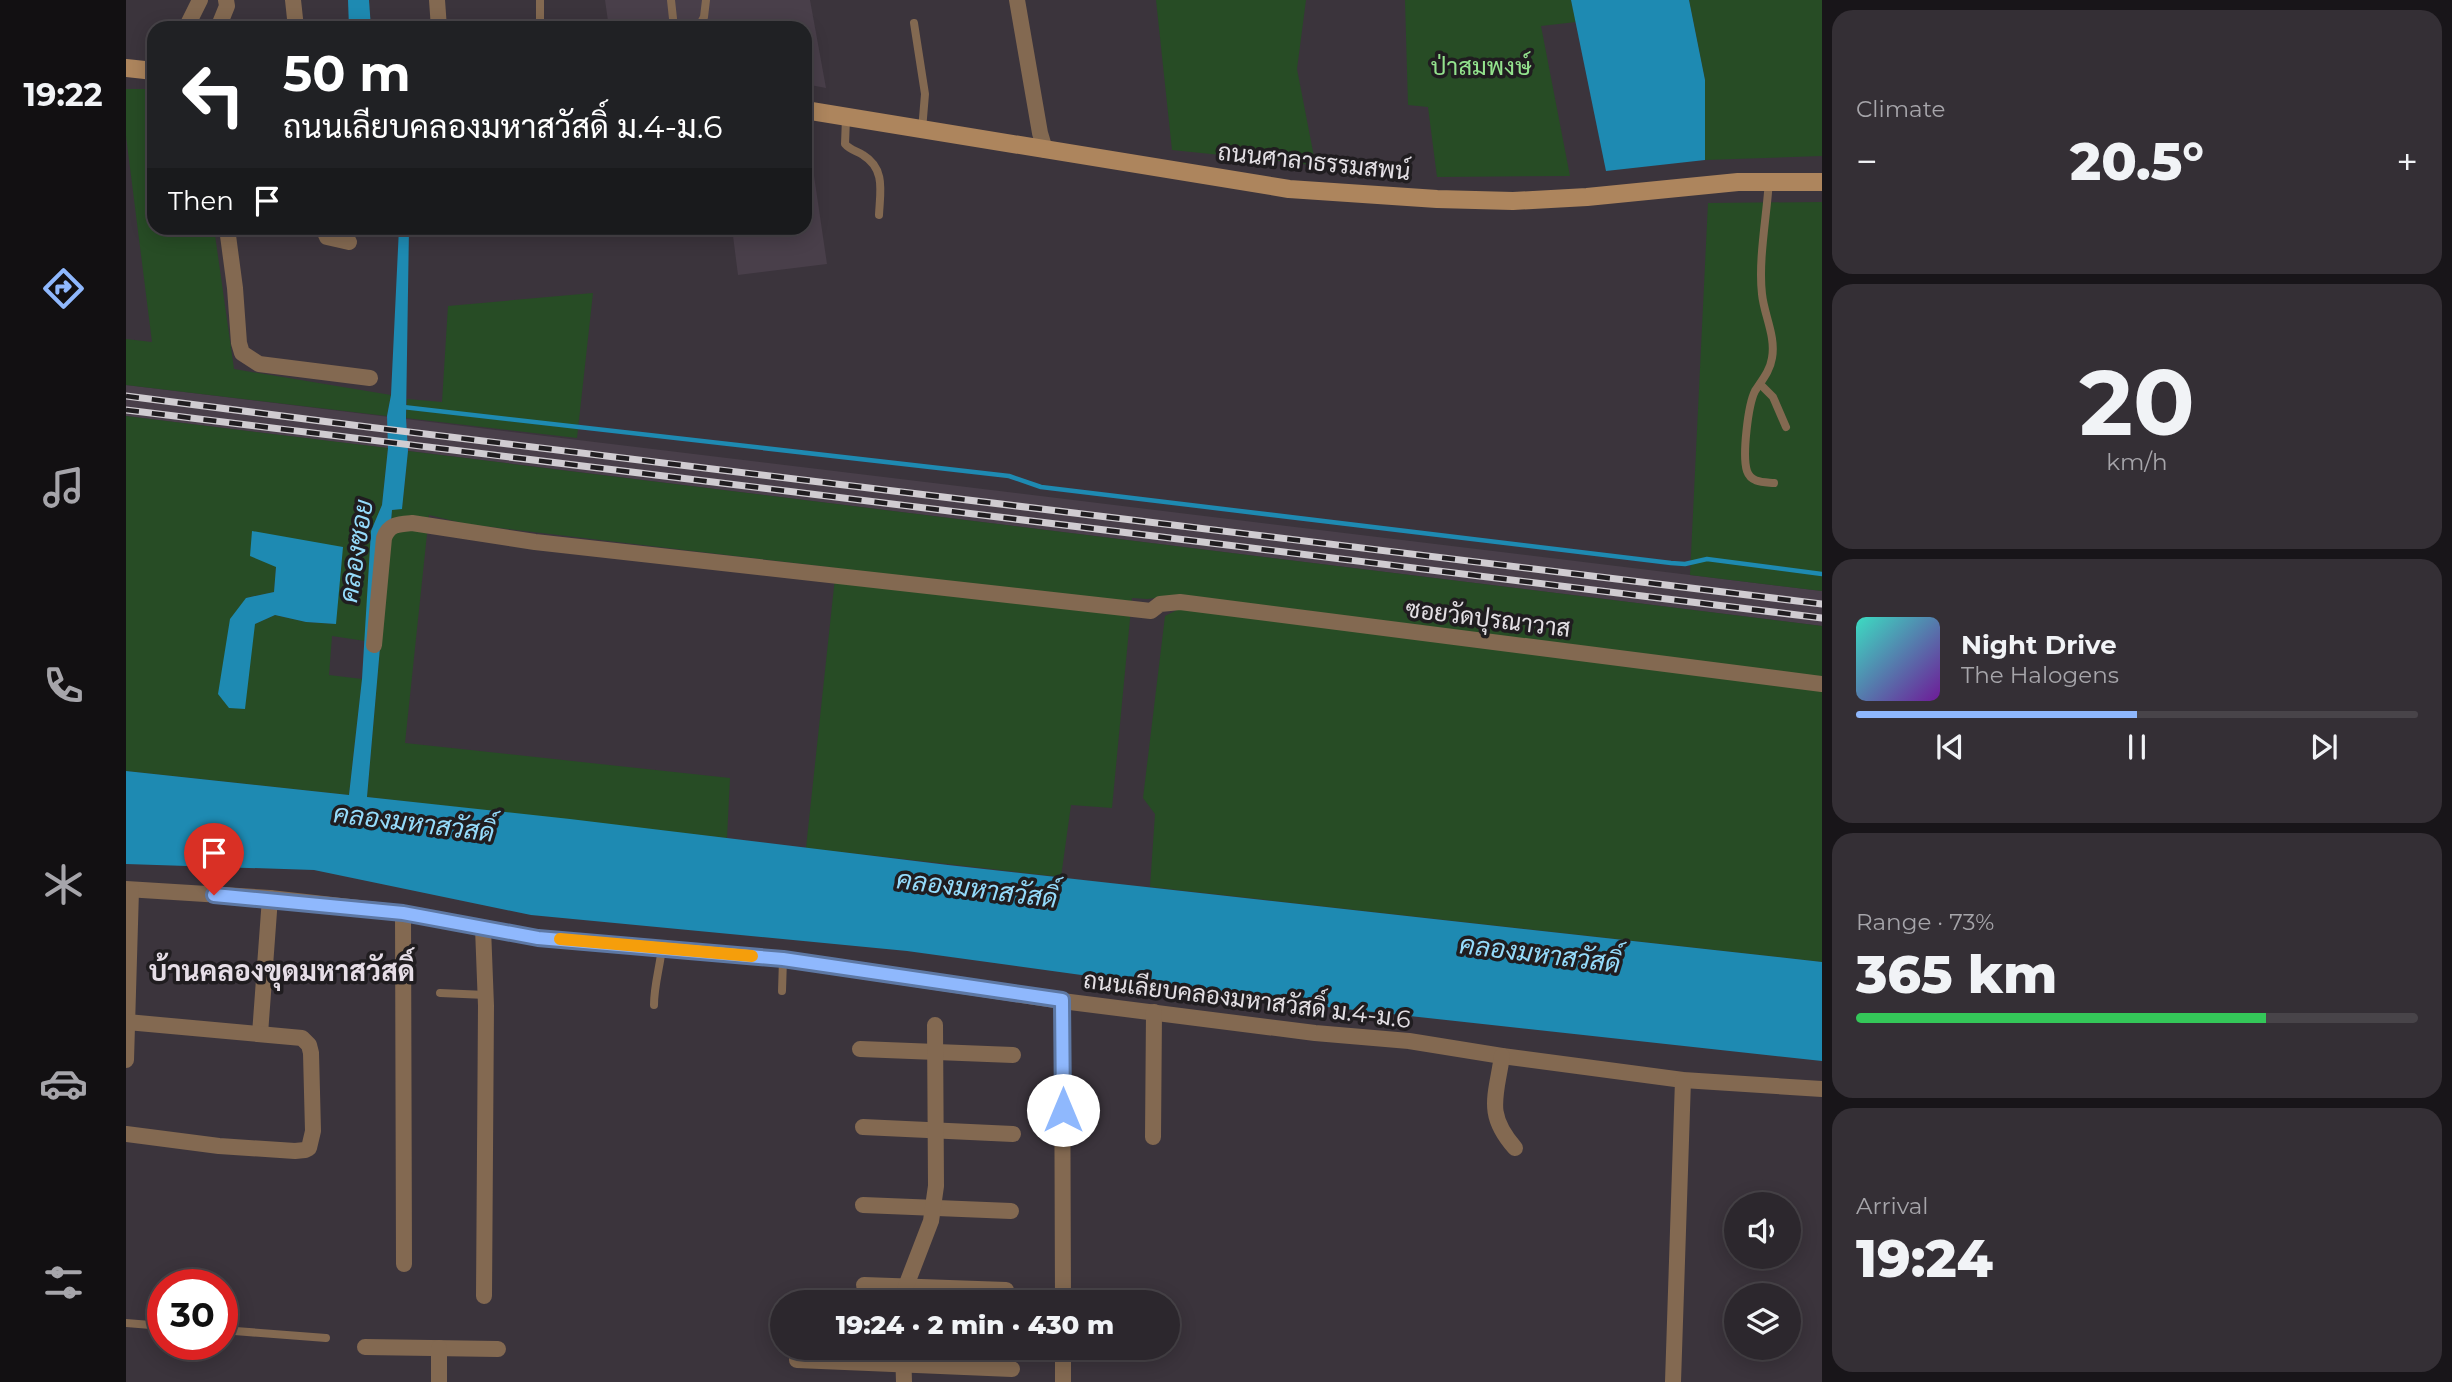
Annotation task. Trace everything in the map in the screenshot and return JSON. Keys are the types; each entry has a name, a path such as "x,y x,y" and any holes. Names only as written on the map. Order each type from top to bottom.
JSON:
{"street":[{"path":"190,21 200,0"},
{"path":"221,21 227,6 226,0"},
{"path":"293,0 295,21"},
{"path":"437,0 438,21"},
{"path":"1017,0 1045,150"},
{"path":"126,68 147,70"},
{"name":"ถนนศาลาธรรมสพน์","path":"812,111 1289,190 1437,199 1550,200 1769,180 1822,182"},
{"path":"227,235 242,354 259,364 370,377"},
{"path":"326,235 349,242"},
{"name":"ซอยวัดปุรณาวาส","path":"374,645 384,538 390,527 412,523 549,543 1151,611 1160,604 1181,601 1822,684"},
{"path":"126,1059 128,889"},
{"name":"ถนนเลียบคลองมหาสวัสดิ์ ม.4-ม.6","path":"128,889 270,898 403,913 538,938 783,959 1062,1000 1315,1033 1409,1041 1683,1080 1822,1089"},
{"path":"260,1034 270,898"},
{"path":"403,913 404,1265"},
{"path":"482,928 486,995 484,1296"},
{"path":"1062,1000 1063,1290"},
{"path":"1153,1137 1154,1012"},
{"path":"126,1134 219,1146 295,1151 309,1148 313,1131 309,1045 302,1038 127,1022"},
{"path":"906,1290 932,1222 936,1186 935,1025"},
{"path":"860,1049 1013,1055"},
{"path":"1503,1056 1495,1114 1503,1135 1515,1148"},
{"path":"1673,1382 1683,1080"},
{"path":"863,1127 1013,1134"},
{"path":"863,1205 1011,1211"},
{"path":"864,1285 886,1290"},
{"path":"365,1347 498,1349"},
{"path":"439,1348 439,1382"},
{"path":"903,1360 904,1382"},
{"path":"937,1360 1012,1369"},
{"path":"1063,1360 1063,1382"}],"lane":[{"path":"540,0 540,21"},
{"path":"671,0 673,21"},
{"path":"702,21 706,0"},
{"path":"914,23 925,94 922,130"},
{"path":"846,117 845,144 872,161 878,169 881,180 879,215"},
{"path":"1769,180 1762,292 1772,338 1772,357 1767,373 1754,393 1750,408 1746,461 1748,474 1754,480 1774,483"},
{"path":"1760,384 1773,397 1786,427"},
{"path":"654,1005 654,988 662,947"},
{"path":"782,991 783,959"},
{"path":"440,993 486,995"},
{"path":"126,1323 147,1325"},
{"path":"238,1331 326,1338"}],"shaded area":[{"path":"605,0 810,0 826,88 812,85 812,21 608,21"},
{"path":"812,162 827,264 738,275 733,235 812,235"},
{"path":"126,385 1822,591 1822,626 126,416"}],"green space":[{"path":"1156,0 1306,0 1297,69 1316,167 1172,150"},
{"name":"ป่าสมพงษ์","path":"1405,0 1571,0 1576,22 1541,26 1570,176 1437,177 1428,107 1408,105"},
{"path":"1689,0 1822,0 1822,156 1705,160 1705,80"},
{"path":"126,89 147,89 147,235 215,235 234,369 391,395 387,416 126,385 126,339 152,342 126,136"},
{"path":"1822,202 1822,591 1690,575 1708,203"},
{"path":"593,293 577,438 406,418 407,399 442,402 448,306"},
{"path":"126,416 388,448 382,505 371,531 365,641 332,636 329,675 362,679 349,795 126,771","holes":["276,567 336,624 306,622 275,615 255,624 246,598 274,592"]},
{"path":"408,451 1822,626 1822,677 1183,595 1132,598 1112,808 1071,805 1061,877 806,848 836,568 466,524 429,515 405,743 730,778 727,838 367,797 392,510 402,508"},
{"path":"1179,609 1822,690 1822,962 1150,887 1155,814 1143,798 1165,616"}],"water":[{"path":"348,0 369,0 370,21 349,21"},
{"path":"1571,0 1689,0 1705,80 1705,160 1606,171"},
{"name":"คลองมหาสวัสดิ์","path":"399,235 409,235 406,418 408,451 402,509 392,510 367,797 1822,962 1822,1061 1263,1000 907,951 531,915 314,870 126,864 126,771 349,795 362,679 371,531 382,505 388,448 387,416 391,395"},
{"path":"252,531 343,547 336,624 306,622 275,615 255,624 245,709 229,708 218,694 230,619 246,598 274,592 276,567 250,556"}],"waterway":[{"path":"403,407 1009,476 1041,487 1671,563 1685,564 1707,559 1822,574"}],"railway":[{"path":"126,396 1822,604"},
{"path":"126,410 1822,618"}],"slow traffic":[{"path":"560,939 752,956"}],"district":[{"name":"บ้านคลองขุดมหาสวัสดิ์","path":"282,971"}],"route":[{"path":"214,895 270,898 403,913 538,938 783,959 1062,1000 1063,1110"}],"water label":[{"name":"คลองซอย","path":"356,551"}]}
